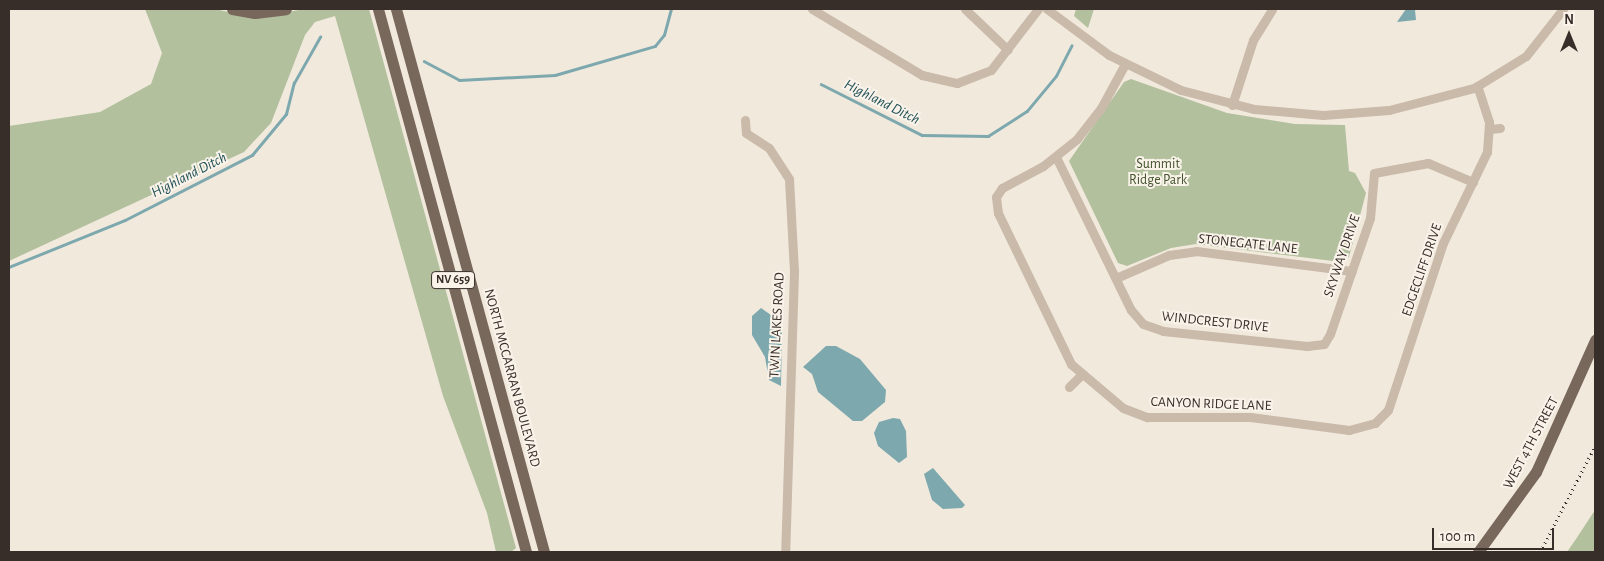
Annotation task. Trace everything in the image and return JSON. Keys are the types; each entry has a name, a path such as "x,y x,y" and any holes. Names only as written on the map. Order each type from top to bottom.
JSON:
{"main road":[{"path":"232,9 255,13 286,9"},
{"name":"NV 659","path":"378,9 526,552"},
{"name":"NORTH MCCARRAN BOULEVARD","path":"397,12 544,552"},
{"name":"WEST 4TH STREET","path":"1478,552 1548,450 1595,340"}],"street":[{"path":"812,9 922,75 944,83 981,76 1008,50 1038,9"},
{"path":"965,9 1008,50"},
{"path":"1047,9 1125,64 1181,90 1232,105 1276,112 1346,115 1411,106 1477,86 1526,56 1563,9"},
{"path":"1232,105 1244,61 1272,9"},
{"path":"1056,157 1092,121 1125,64"},
{"name":"EDGECLIFF DRIVE","path":"1379,420 1393,400 1444,243 1487,152 1490,129 1477,86"},
{"name":"TWIN LAKES ROAD","path":"745,120 746,133 769,148 789,180 794,272 785,552"},
{"path":"1490,129 1500,128"},
{"name":"CANYON RIDGE LANE","path":"1056,157 1002,188 996,197 998,213 1055,336 1081,375 1123,408 1147,417 1250,417 1349,430 1379,420"},
{"name":"WINDCREST DRIVE","path":"1056,157 1136,318 1152,328 1307,346 1324,344"},
{"name":"SKYWAY DRIVE","path":"1324,344 1352,271 1372,209 1374,173 1428,163 1473,182"},
{"name":"STONEGATE LANE","path":"1116,278 1169,255 1196,251 1352,271"},
{"path":"1069,387 1081,375"}],"green space":[{"path":"145,9 215,9 255,18 304,9 369,9 516,548 511,552 496,552 487,513 443,396 335,16 315,22 305,35 271,123 244,152 9,261 9,126 100,112 151,84 162,53"},
{"path":"1076,9 1094,9 1088,28 1074,16"},
{"name":"Summit Ridge Park","path":"1131,79 1227,113 1295,124 1345,125 1349,171 1355,173 1366,193 1349,257 1341,262 1196,244 1171,248 1127,266 1118,263 1069,161 1124,82"},
{"path":"1595,510 1595,552 1567,552 1576,539"}],"water":[{"path":"1406,9 1415,10 1416,20 1397,22"},
{"path":"761,308 781,322 781,386 769,380 765,357 752,335 752,316"},
{"path":"826,346 836,346 860,359 886,390 885,402 862,421 853,421 818,392 812,374 803,367"},
{"path":"893,418 900,419 906,431 907,457 899,463 878,446 874,433 879,422"},
{"path":"933,468 965,505 962,508 943,509 932,500 924,474"}],"waterway":[{"name":"Highland Ditch","path":"424,61 459,80 555,75 655,46 664,35 671,9"},
{"name":"Highland Ditch","path":"9,267 125,220 252,155 286,114 294,83 320,37"},
{"name":"Highland Ditch","path":"821,84 922,135 988,136 1027,111 1056,76 1071,46"}],"railway":[{"path":"1540,552 1595,446"}]}
